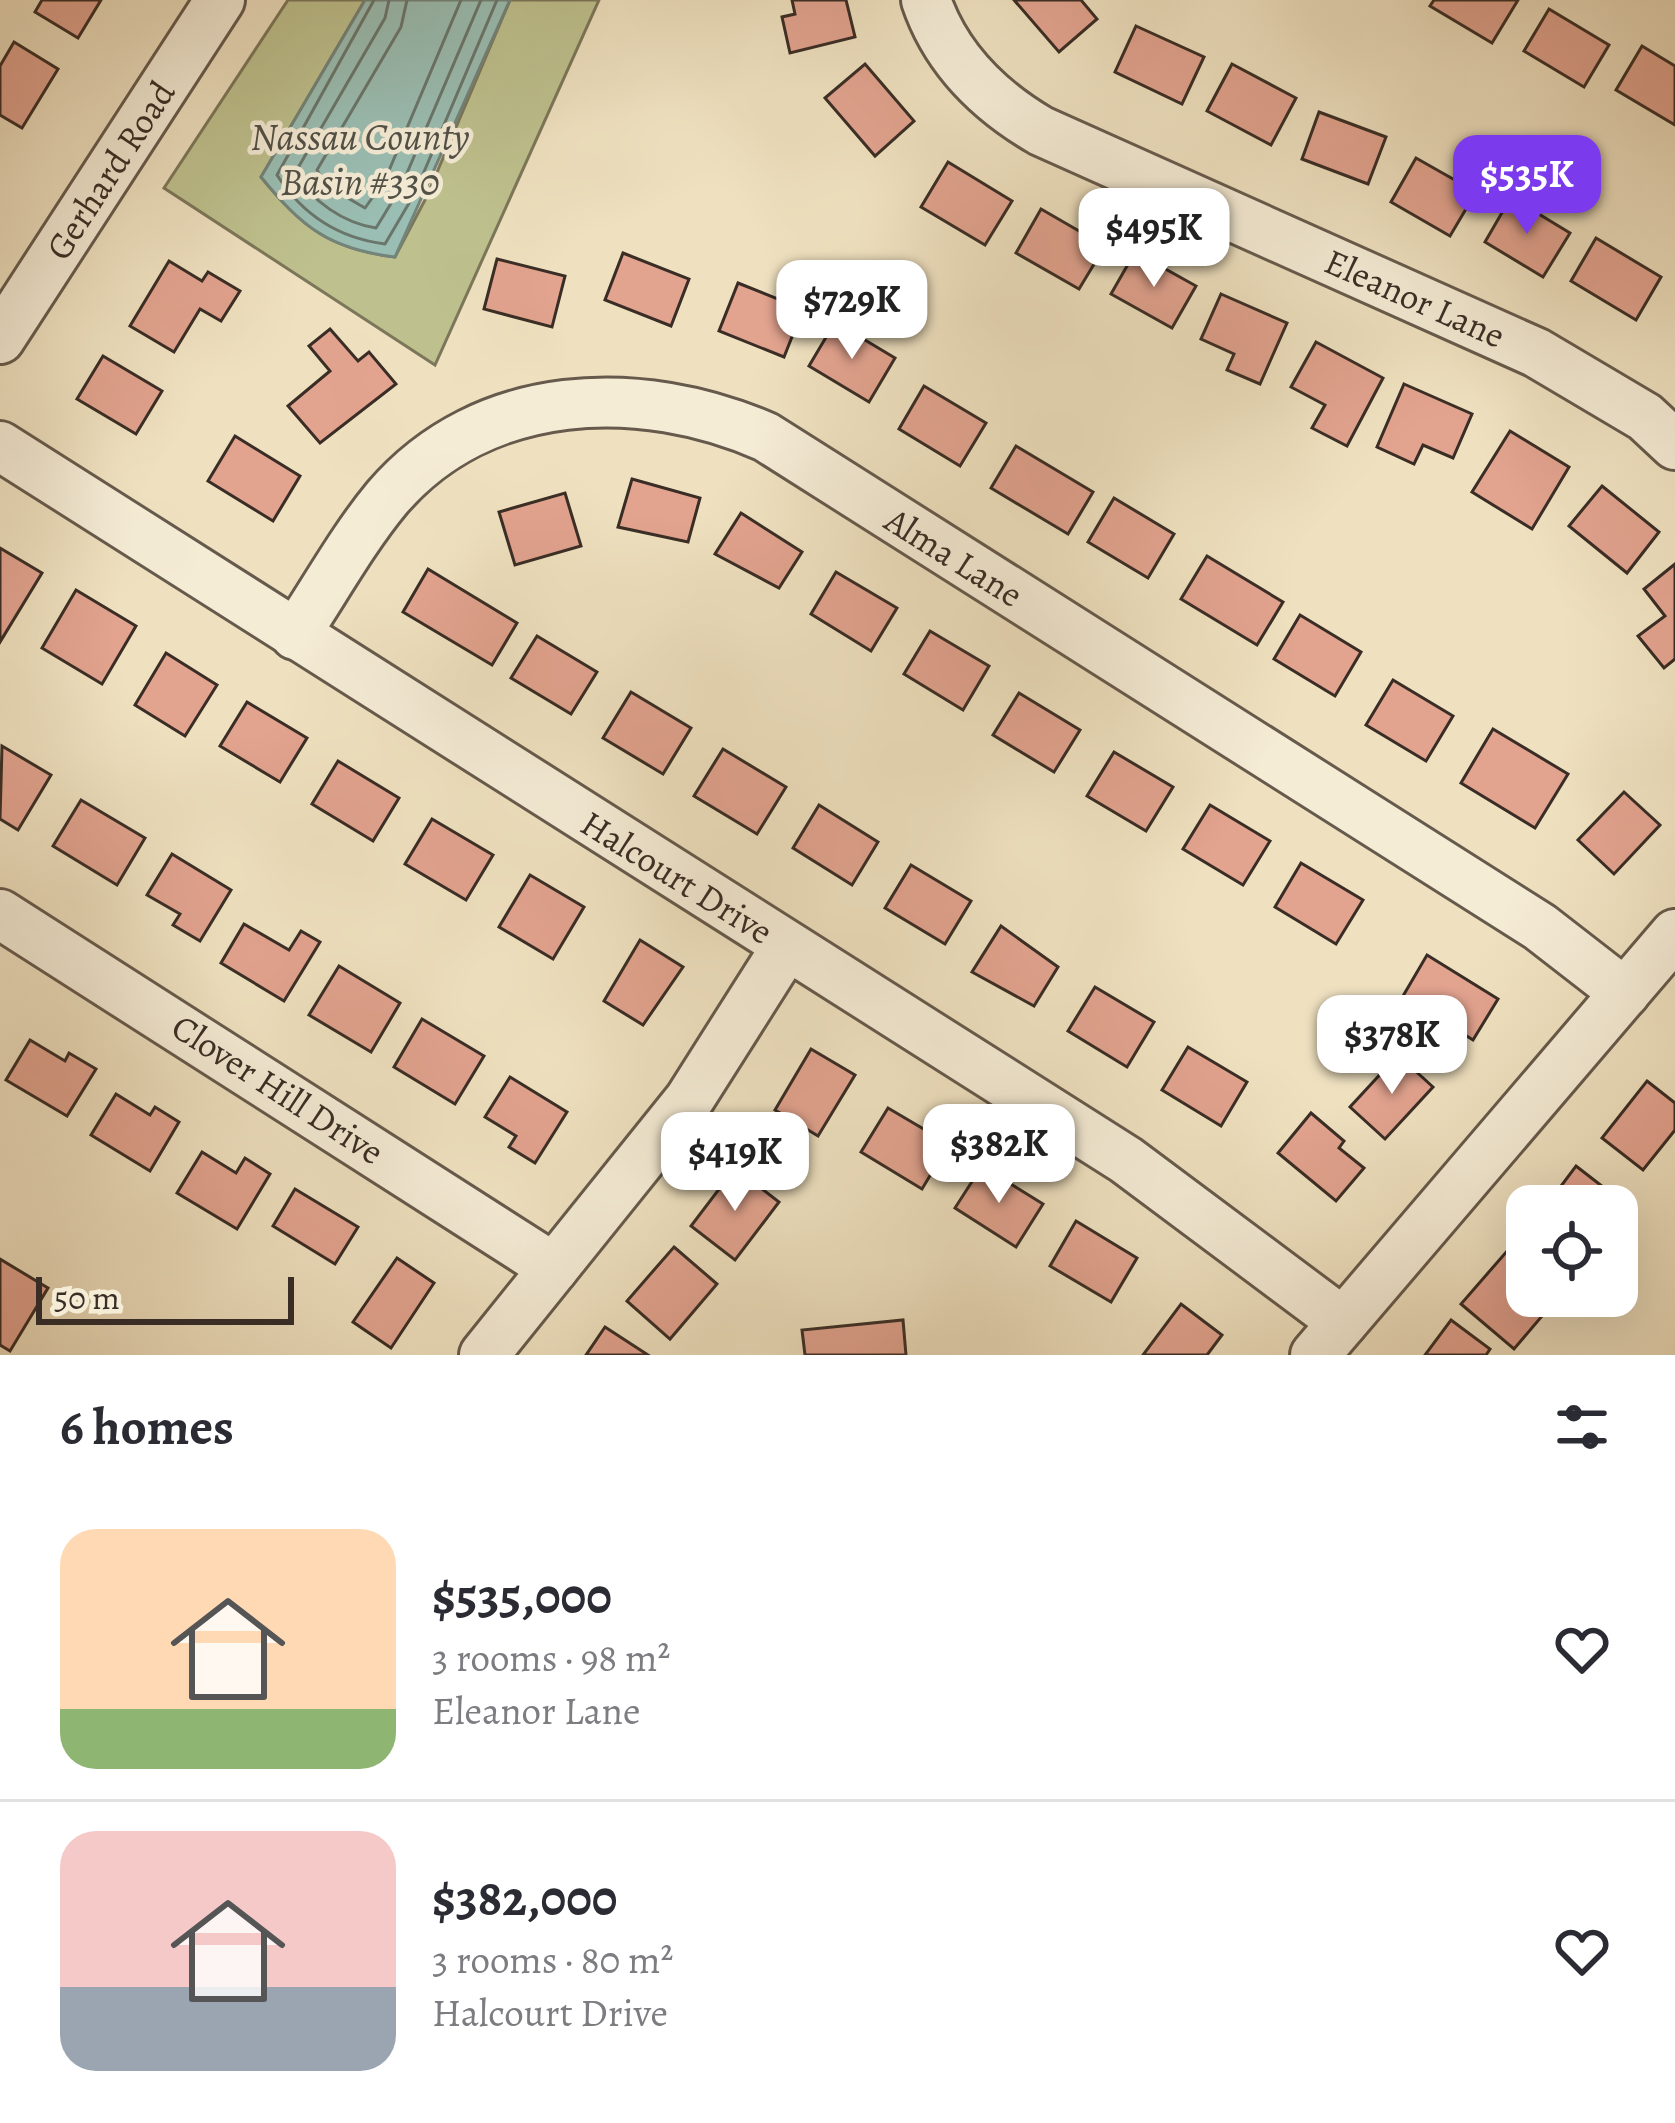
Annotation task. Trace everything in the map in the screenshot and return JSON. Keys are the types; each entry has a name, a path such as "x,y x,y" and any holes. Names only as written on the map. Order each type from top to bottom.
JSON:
{"street":[{"name":"Gerhard Road","path":"0,339 220,0"},
{"name":"Eleanor Lane","path":"926,0 936,29 958,62 1003,109 1041,131 1537,353 1645,417 1675,446"},
{"name":"Alma Lane","path":"295,635 388,497 437,454 479,429 525,412 598,400 712,414 766,437 1500,902 1625,993"},
{"name":"Halcourt Drive","path":"0,446 1126,1160 1329,1339"},
{"name":"Clover Hill Drive","path":"0,914 554,1268"},
{"path":"1329,1339 1675,934"},
{"path":"484,1355 689,1100 786,947"}],"green space":[{"path":"288,0 365,0 261,177 319,233 352,248 395,257 426,198 510,0 599,0 435,365 164,188"}],"water":[{"name":"Nassau County Basin #330","path":"365,0 510,0 395,257 352,248 319,233 261,177"}],"building":[{"path":"42,0 101,0 78,38 35,12"},
{"path":"792,0 846,0 855,37 790,53 782,17 795,14"},
{"path":"1014,0 1081,0 1097,19 1059,52"},
{"path":"1434,0 1518,0 1492,43 1430,6"},
{"path":"1549,9 1609,45 1584,87 1524,51"},
{"path":"1136,26 1204,57 1182,104 1115,72"},
{"path":"14,42 58,69 22,128 0,115 0,66"},
{"path":"1642,46 1675,66 1675,125 1616,90"},
{"path":"865,64 914,121 875,156 825,98"},
{"path":"1232,64 1296,98 1271,145 1207,111"},
{"path":"1319,112 1386,137 1368,184 1302,159"},
{"path":"1416,158 1476,192 1450,236 1391,202"},
{"path":"948,162 1012,201 985,245 921,207"},
{"path":"1511,197 1570,233 1543,277 1485,242"},
{"path":"1041,209 1105,246 1079,289 1016,253"},
{"path":"1596,238 1661,277 1636,320 1571,281"},
{"path":"1135,252 1196,286 1172,328 1111,294"},
{"path":"623,253 689,279 671,326 605,300"},
{"path":"497,259 565,276 552,327 484,309"},
{"path":"169,261 202,281 208,272 240,291 221,321 200,309 174,352 130,326"},
{"path":"738,283 803,309 784,357 719,331"},
{"path":"1221,294 1287,323 1260,384 1227,370 1234,354 1201,339"},
{"path":"835,322 895,358 869,402 809,366"},
{"path":"330,329 358,361 369,352 396,384 320,443 288,406 330,371 309,346"},
{"path":"1316,342 1383,378 1347,446 1312,428 1325,405 1291,387"},
{"path":"103,356 162,391 136,434 77,399"},
{"path":"1404,384 1472,414 1453,458 1423,445 1414,464 1377,447"},
{"path":"924,386 986,423 960,466 899,429"},
{"path":"1510,431 1569,467 1532,529 1472,492"},
{"path":"235,436 300,476 273,521 208,481"},
{"path":"1016,446 1093,492 1068,534 991,488"},
{"path":"632,479 700,498 688,542 618,527"},
{"path":"1602,486 1659,532 1627,573 1569,526"},
{"path":"565,493 581,546 515,565 499,512"},
{"path":"1114,498 1174,534 1148,578 1088,542"},
{"path":"741,513 802,552 779,588 715,554"},
{"path":"0,548 42,573 0,642"},
{"path":"1207,556 1283,602 1257,645 1181,599"},
{"path":"1675,564 1675,659 1664,668 1638,636 1665,616 1644,589"},
{"path":"428,569 517,623 492,665 403,612"},
{"path":"836,572 897,608 871,651 811,614"},
{"path":"76,590 136,626 102,684 42,648"},
{"path":"1300,615 1361,652 1335,696 1274,659"},
{"path":"930,631 989,666 963,710 904,674"},
{"path":"537,636 597,672 571,714 511,678"},
{"path":"166,653 217,685 185,736 135,705"},
{"path":"1393,680 1453,716 1426,761 1366,725"},
{"path":"631,692 691,728 663,774 603,738"},
{"path":"1019,693 1080,730 1054,772 993,735"},
{"path":"247,702 307,738 280,782 220,746"},
{"path":"1493,729 1568,774 1535,828 1461,783"},
{"path":"2,746 51,775 18,830 0,819"},
{"path":"723,749 786,787 757,834 694,796"},
{"path":"1114,752 1173,787 1146,831 1087,796"},
{"path":"338,761 399,798 373,841 312,804"},
{"path":"1624,792 1660,825 1614,874 1578,840"},
{"path":"81,800 145,838 117,885 53,846"},
{"path":"819,805 878,842 852,885 793,848"},
{"path":"1210,805 1270,841 1243,885 1183,849"},
{"path":"432,819 493,855 466,900 405,864"},
{"path":"172,854 231,890 200,941 173,925 180,914 147,895"},
{"path":"1301,863 1363,900 1336,944 1275,907"},
{"path":"911,865 971,901 945,944 885,908"},
{"path":"530,875 584,907 553,959 499,927"},
{"path":"244,924 289,950 301,931 320,942 284,1001 221,963"},
{"path":"1001,926 1058,967 1034,1006 972,972"},
{"path":"640,940 683,967 643,1025 604,1001"},
{"path":"1427,955 1498,999 1473,1040 1403,996"},
{"path":"339,966 400,1003 371,1052 309,1015"},
{"path":"1095,987 1154,1022 1127,1067 1068,1031"},
{"path":"422,1019 484,1056 455,1104 394,1067"},
{"path":"30,1040 65,1061 69,1053 96,1069 67,1116 6,1080"},
{"path":"1188,1047 1247,1082 1221,1126 1162,1090"},
{"path":"811,1049 855,1075 818,1136 775,1110"},
{"path":"1398,1055 1433,1087 1385,1139 1350,1107"},
{"path":"510,1077 567,1112 535,1163 509,1147 516,1136 485,1117"},
{"path":"1647,1081 1675,1103 1675,1130 1643,1170 1602,1138"},
{"path":"116,1094 150,1115 155,1107 179,1122 150,1171 91,1135"},
{"path":"888,1108 949,1144 922,1189 861,1152"},
{"path":"1311,1113 1344,1141 1339,1148 1364,1168 1336,1201 1278,1153"},
{"path":"202,1152 236,1173 245,1158 270,1174 237,1229 177,1193"},
{"path":"982,1166 1043,1204 1016,1247 955,1208"},
{"path":"1576,1166 1601,1185 1562,1185"},
{"path":"735,1168 779,1202 735,1260 691,1226"},
{"path":"295,1189 358,1227 335,1264 273,1226"},
{"path":"1076,1221 1137,1258 1111,1302 1050,1266"},
{"path":"674,1247 717,1284 670,1339 627,1301"},
{"path":"1506,1252 1506,1317 1541,1317 1514,1349 1461,1304"},
{"path":"397,1258 434,1283 391,1348 353,1322"},
{"path":"0,1259 48,1288 10,1351 0,1345"},
{"path":"1181,1304 1222,1335 1207,1355 1143,1355"},
{"path":"903,1320 906,1355 805,1355 802,1330"},
{"path":"1451,1320 1490,1349 1486,1355 1425,1355"},
{"path":"605,1327 648,1355 586,1355"}]}
